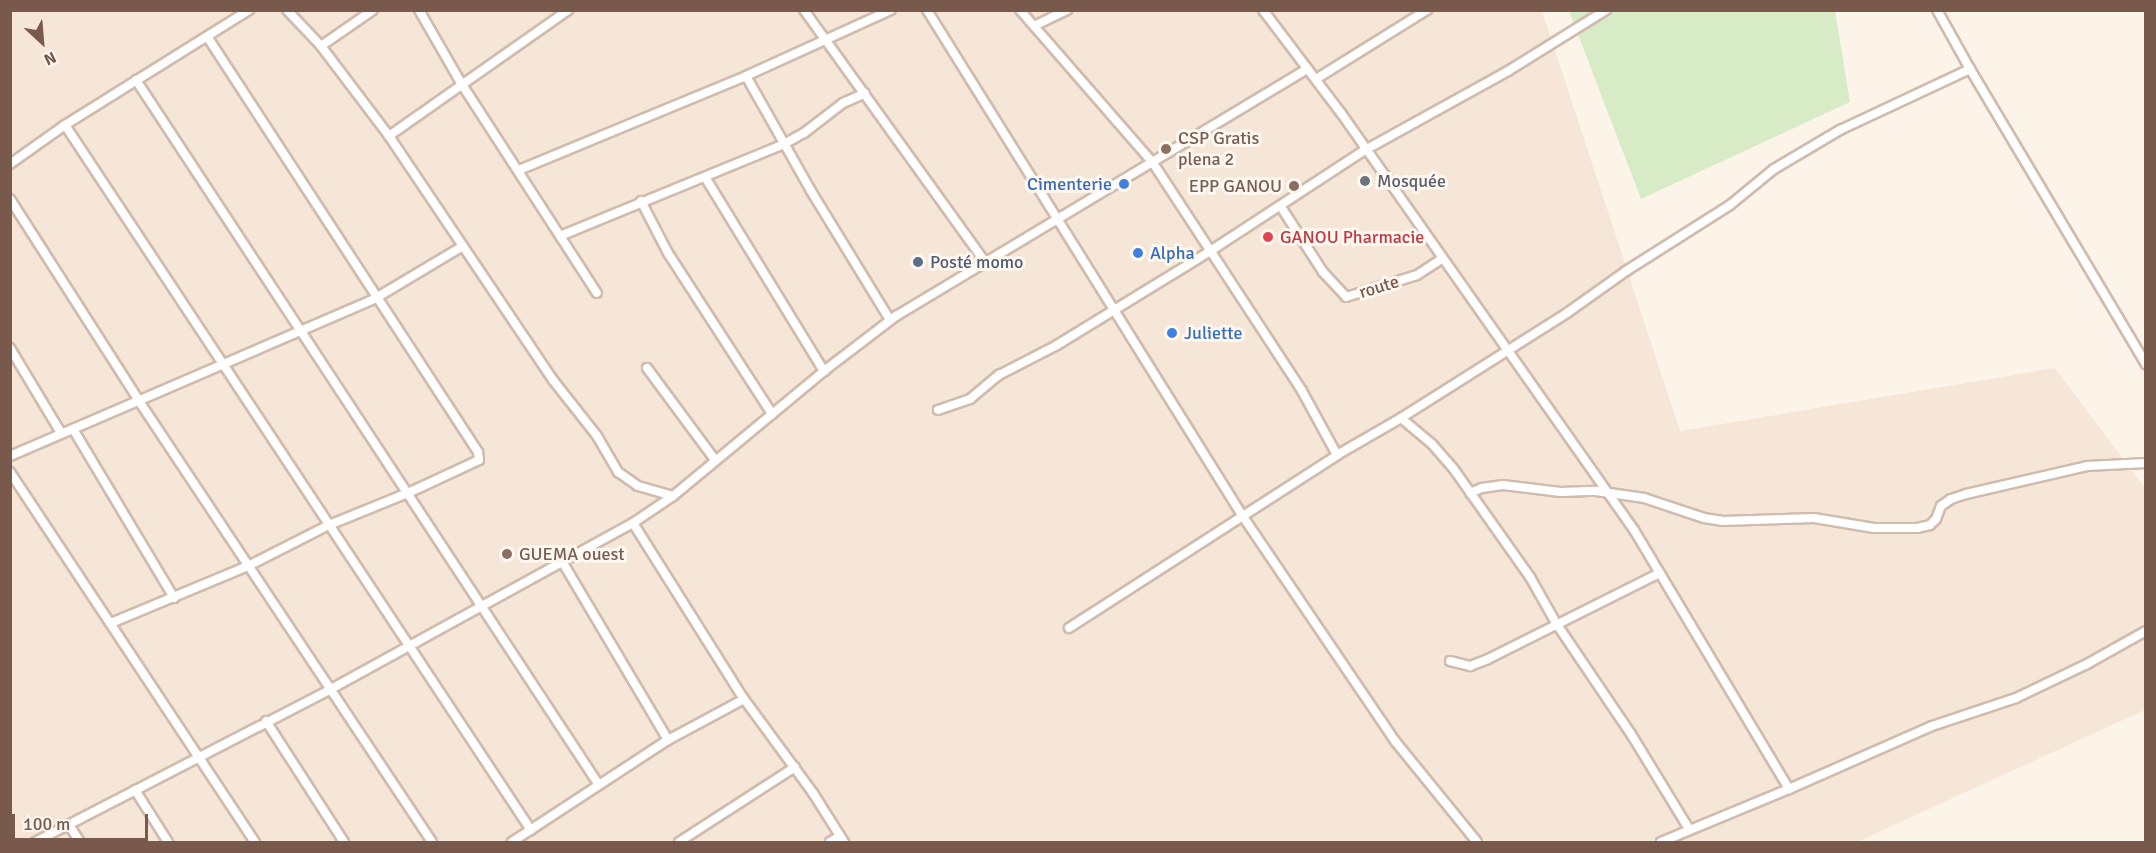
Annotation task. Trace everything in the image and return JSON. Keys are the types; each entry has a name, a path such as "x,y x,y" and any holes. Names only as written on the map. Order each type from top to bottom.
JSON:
{"street":[{"path":"10,164 65,125 249,10"},
{"path":"287,10 321,46 389,136 554,380 597,436 618,472 638,486 673,496"},
{"path":"321,46 373,10"},
{"path":"419,10 461,83 597,293"},
{"path":"804,10 986,263"},
{"path":"519,170 746,76 891,10"},
{"path":"927,10 1242,515 1395,741 1476,843"},
{"path":"1020,10 1153,163 1302,391 1337,455"},
{"path":"1034,26 1067,10"},
{"path":"1263,10 1316,79 1607,492 1660,573 1789,789"},
{"path":"1316,79 1427,10"},
{"path":"938,410 970,399 999,375 1057,345 1212,250 1365,150 1535,55 1606,10"},
{"path":"1937,10 2145,363"},
{"path":"389,136 562,12"},
{"path":"111,623 250,565 329,525 408,493 479,460 478,452 207,36"},
{"path":"35,843 331,689 633,523 673,496 824,371 890,320 1307,69"},
{"path":"1070,628 1242,515 1401,418 1730,205 1752,185 1792,158 1839,130 1971,69"},
{"path":"746,76 784,144 890,320"},
{"path":"136,80 599,785"},
{"path":"560,236 784,144 804,133 843,103 865,93"},
{"path":"65,125 531,830"},
{"path":"705,177 824,371"},
{"path":"10,199 139,401 250,565 432,843"},
{"path":"641,201 668,253 772,414"},
{"name":"route","path":"1283,210 1323,272 1346,297 1417,275 1442,259"},
{"path":"10,456 61,432 139,401 376,298 463,246"},
{"path":"10,348 61,432"},
{"path":"647,368 715,460"},
{"path":"1401,418 1432,444 1530,577 1556,623 1631,734 1689,829"},
{"path":"73,429 174,598"},
{"path":"1470,493 1482,488 1503,485 1561,492 1607,492 1644,498 1722,521 1814,518 1874,528 1917,528 1930,525 1936,519 1941,506 1951,499 1966,494 2087,466 2145,463"},
{"path":"10,472 255,843"},
{"path":"633,523 744,699 795,767 842,839 830,843"},
{"path":"563,563 668,740"},
{"path":"1450,661 1470,666 1660,573"},
{"path":"1661,843 1932,726 2016,698 2087,664 2145,631"},
{"path":"512,843 668,740 744,699"},
{"path":"266,721 344,843"},
{"path":"679,843 795,767"},
{"path":"135,790 168,843"},
{"path":"69,825 80,843"}],"shaded area":[{"path":"10,11 1542,11 1680,431 2055,368 2145,488 2145,710 1857,842 11,842"}],"green space":[{"path":"1569,11 1835,11 1850,102 1641,199"}],"place":[{"name":"CSP Gratis plena 2","path":"1166,149"},
{"name":"Mosquée","path":"1365,181"},
{"name":"Cimenterie","path":"1124,184"},
{"name":"EPP GANOU","path":"1294,186"},
{"name":"GANOU Pharmacie","path":"1268,237"},
{"name":"Alpha","path":"1138,253"},
{"name":"Posté momo","path":"918,262"},
{"name":"Juliette","path":"1172,333"},
{"name":"GUEMA ouest","path":"507,554"}]}
